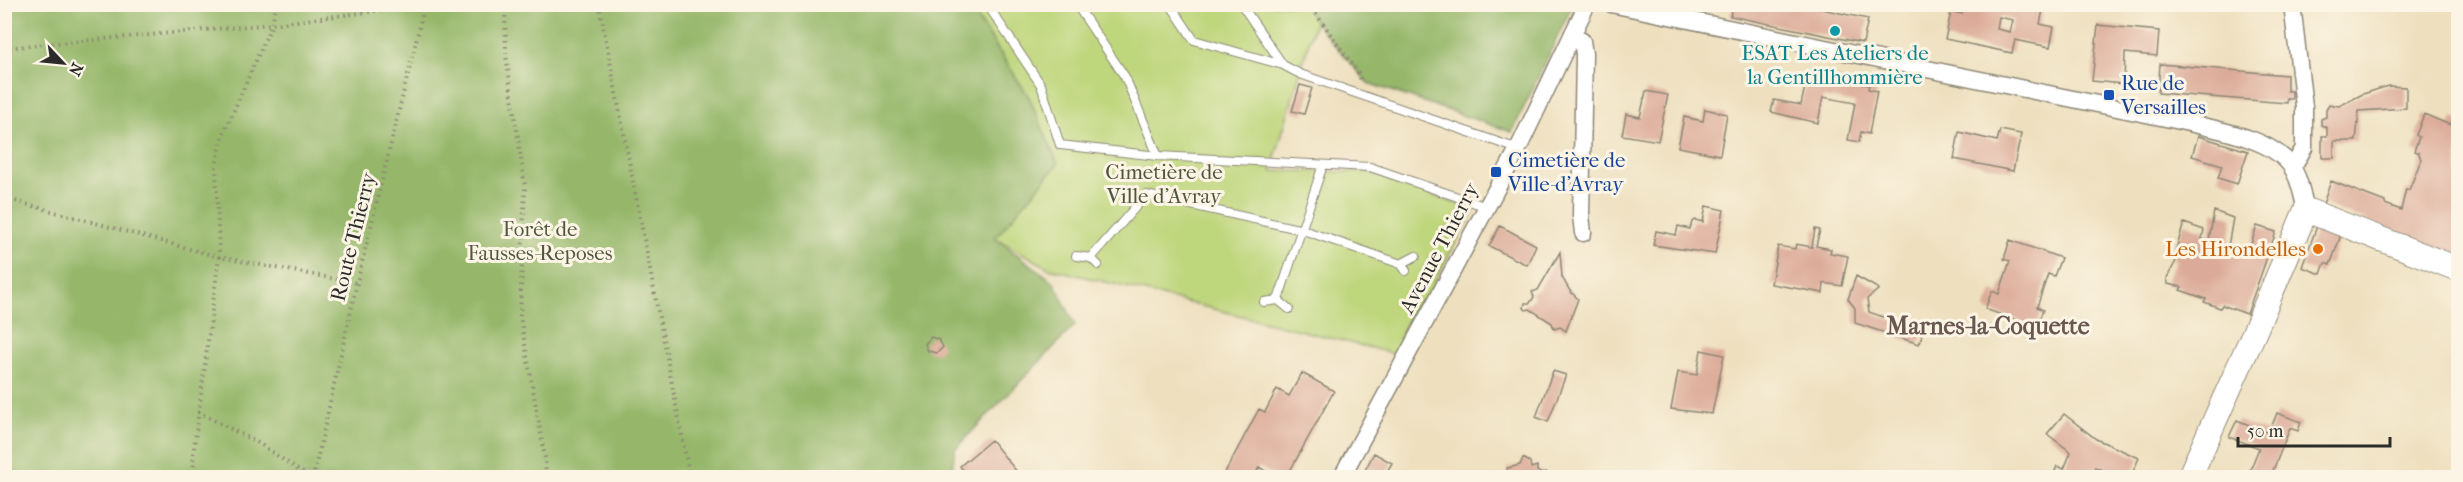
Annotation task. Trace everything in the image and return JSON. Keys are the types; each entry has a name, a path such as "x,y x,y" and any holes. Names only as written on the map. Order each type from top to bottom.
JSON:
{"main road":[{"path":"2189,477 2306,210 2458,270"}],"street":[{"name":"Avenue Thierry","path":"1341,477 1518,149 1587,4"},
{"path":"1611,4 2180,121 2264,145 2276,151 2292,168 2306,210"},
{"path":"2292,4 2304,106 2304,148 2292,168"},
{"path":"1572,36 1582,41 1584,54 1581,216 1583,233"}],"lane":[{"path":"987,4 1041,85 1060,145 1158,156 1370,166 1487,207"},
{"path":"1076,4 1125,77 1158,156"},
{"path":"1170,4 1194,40 1283,65 1300,74 1518,149"},
{"path":"1241,4 1283,65"},
{"path":"1278,300 1323,165"},
{"path":"1091,258 1146,195 1303,230 1404,268 1416,256"},
{"path":"1076,256 1091,258 1098,265"},
{"path":"1264,302 1278,300 1289,309"}],"path":[{"path":"195,477 193,456 219,257 216,166 223,135 272,24 276,4"},
{"path":"4,48 272,24 433,4"},
{"path":"505,4 506,55 525,186 520,316 545,458 546,477"},
{"path":"599,4 690,477"},
{"path":"1309,4 1359,75 1366,97"},
{"name":"Route Thierry","path":"312,477 425,5"},
{"path":"4,198 219,257 357,283"},
{"path":"198,412 260,444 312,477"}],"green space":[{"path":"1573,4 1512,132 1368,83 1315,22 1304,5"},
{"name":"Forêt de Fausses-Reposes","path":"4,5 969,5 1029,97 1058,164 995,238 1054,282 1075,325 955,449 951,477 5,477"},
{"name":"Cimetière de Ville d'Avray","path":"969,5 1304,5 1315,22 1271,171 1369,172 1474,210 1395,354 1049,268 995,238 1029,97"}],"building":[{"name":"ESAT Les Ateliers de la Gentillhommière","path":"1733,4 1798,4 1868,19 1863,43 1730,16"},
{"path":"1965,4 1997,9 1998,4 2044,5 2040,24 2054,27 2050,47 2015,40 2012,53 1945,39 1951,12 1962,14","holes":["1999,17 2013,20 2010,32 1997,29"]},
{"path":"2098,25 2159,31 2157,56 2125,53 2124,84 2092,81"},
{"path":"2160,64 2287,75 2287,91 2292,91 2292,99 2287,99 2287,103 2158,93"},
{"path":"1808,72 1869,85 1868,89 1877,91 1869,134 1861,132 1859,142 1848,140 1855,103 1823,97 1818,123 1771,112 1774,100 1801,105"},
{"path":"1300,85 1312,88 1304,114 1292,111"},
{"path":"2388,86 2406,87 2406,108 2359,111 2356,141 2334,141 2334,158 2322,158 2322,136 2327,136 2327,128 2321,125 2321,119 2326,117 2329,104 2339,106 2363,94"},
{"path":"1646,91 1668,95 1658,141 1622,135 1626,114 1640,117"},
{"path":"1705,109 1727,114 1720,155 1678,147 1684,117 1703,121"},
{"path":"2424,114 2450,125 2453,118 2458,120 2458,251 2456,256 2323,204 2331,181 2401,210 2406,189 2409,190 2421,160 2419,153 2414,151 2419,137 2416,135"},
{"path":"2000,130 2021,134 2013,171 1954,159 1959,132 1997,141"},
{"path":"2198,136 2248,151 2237,184 2218,178 2222,165 2192,156"},
{"path":"1706,206 1724,210 1715,254 1653,245 1656,231 1676,235 1678,226 1690,229 1695,220 1703,222"},
{"path":"2214,211 2233,218 2228,247 2248,253 2257,226 2276,232 2247,314 2222,305 2220,308 2204,302 2206,299 2180,290 2182,287 2168,284 2167,278 2176,261 2173,259 2184,223 2204,230 2202,239 2209,241"},
{"path":"1500,226 1536,245 1527,265 1489,246"},
{"path":"2317,226 2341,235 2330,265 2325,263 2321,274 2302,267"},
{"path":"1815,229 1820,230 1816,246 1831,249 1830,253 1848,256 1842,286 1824,283 1823,293 1771,284 1778,246 1795,249 1796,244 1812,247"},
{"path":"2010,240 2061,258 2054,276 2048,274 2037,307 2043,310 2036,327 1985,309 1992,291 1999,294 2010,261 2004,259"},
{"path":"1560,252 1562,277 1578,299 1566,331 1560,327 1554,329 1552,323 1530,309 1524,308 1525,303 1530,303 1534,297 1532,292 1538,290"},
{"path":"1856,276 1879,289 1867,299 1869,312 1917,329 1922,336 1919,344 1855,323 1855,308 1848,299"},
{"path":"931,337 939,340 943,347 937,353 928,351 925,344"},
{"path":"1701,350 1724,355 1712,414 1671,409 1678,372 1697,375"},
{"path":"1553,371 1566,375 1548,422 1536,417"},
{"path":"1302,373 1334,391 1286,478 1277,478 1259,467 1254,478 1222,478 1259,409 1265,412 1277,389 1289,396"},
{"path":"2277,413 2301,422 2298,431 2290,428 2270,478 2247,478 2259,448 2229,437 2237,420 2269,433"},
{"path":"2064,414 2096,439 2139,458 2130,478 2119,478 2095,467 2091,478 2052,478 2057,466 2064,469 2071,452 2047,434"},
{"path":"991,440 1022,478 970,478 960,466"},
{"path":"1374,453 1392,463 1383,478 1361,478"},
{"path":"1523,458 1530,462 1531,468 1537,466 1537,471 1542,474 1546,472 1547,478 1509,478 1507,468 1520,465"}],"place":[{"name":"ESAT Les Ateliers de la Gentillhommière","path":"1835,31"},
{"name":"Rue de Versailles","path":"2109,95"},
{"name":"Cimetière de Ville-d'Avray","path":"1496,172"},
{"name":"Les Hirondelles","path":"2318,249"}],"district":[{"name":"Marnes-la-Coquette","path":"1988,326"}]}
